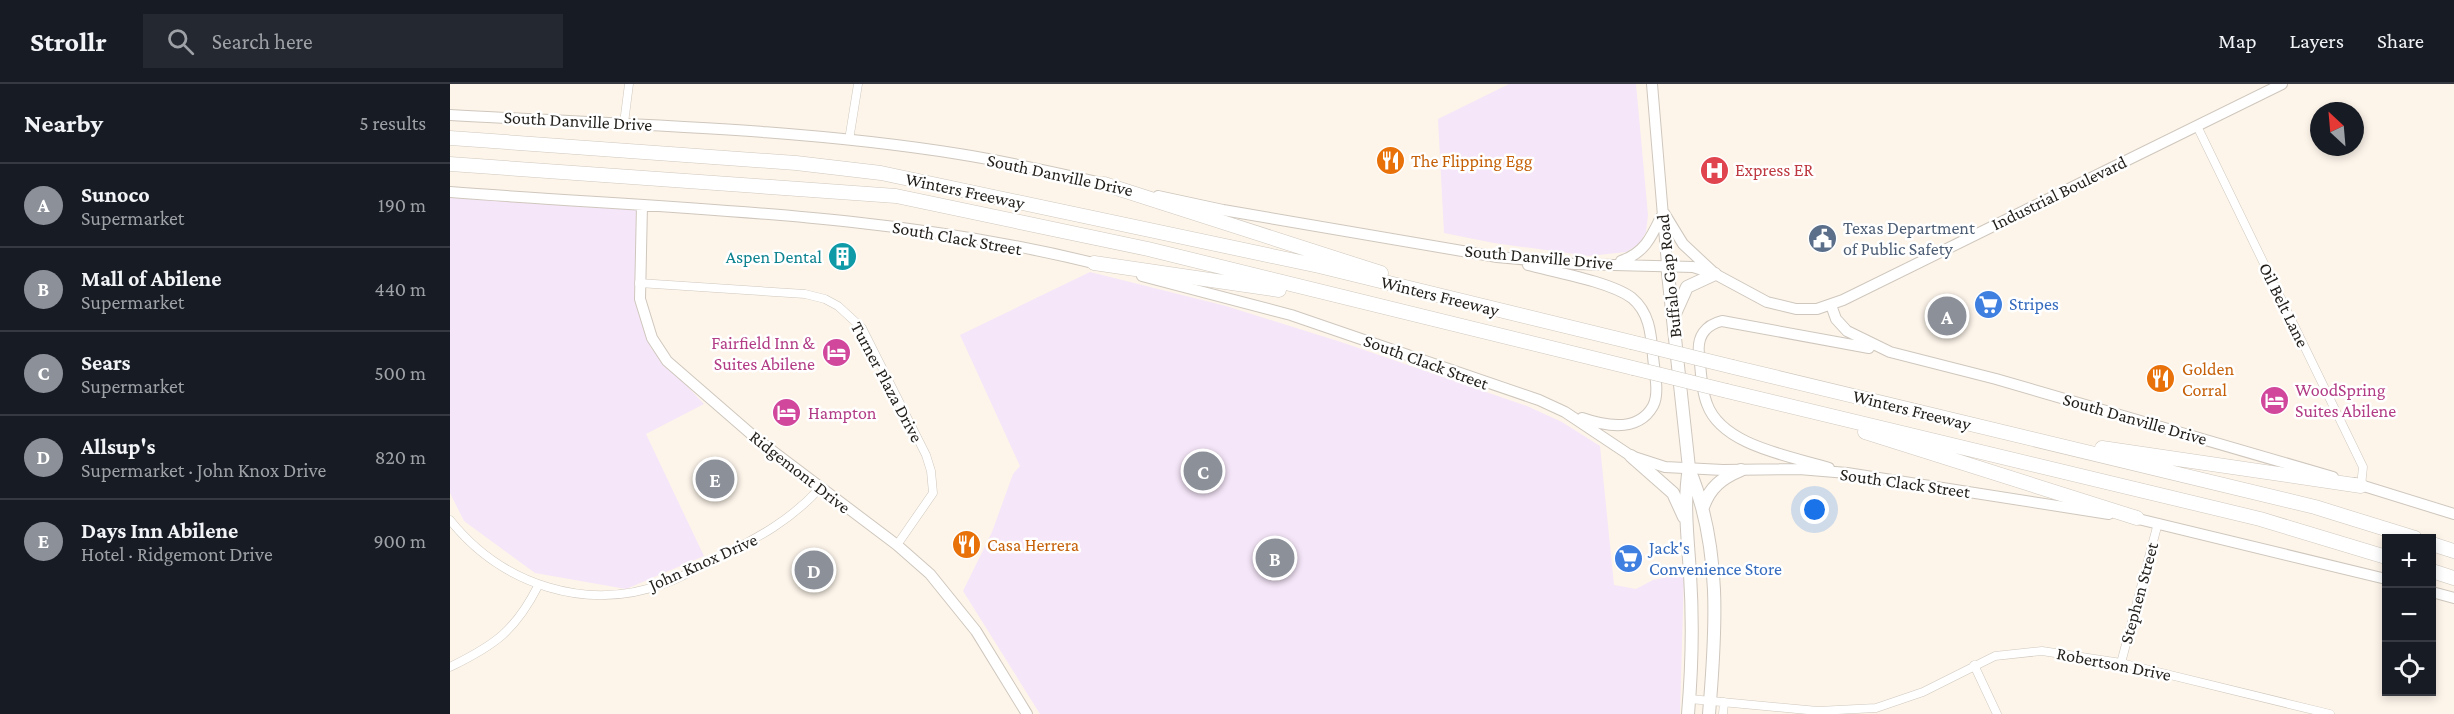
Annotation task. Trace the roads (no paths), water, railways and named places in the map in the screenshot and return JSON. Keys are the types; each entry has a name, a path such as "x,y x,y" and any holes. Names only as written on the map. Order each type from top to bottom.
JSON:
{"highway":[{"name":"Winters Freeway","path":"450,138 796,163 881,173 1319,266 2315,507 2402,534"},
{"name":"Winters Freeway","path":"450,164 896,196 1148,249 2260,519 2382,556"},
{"path":"1104,184 1491,309"},
{"path":"1094,263 1352,300"},
{"path":"1778,402 1964,465 2137,518"},
{"path":"2033,439 2188,459 2361,486"},
{"path":"2436,545 2454,551"},
{"path":"2436,572 2454,578"}],"main road":[{"name":"Buffalo Gap Road","path":"1652,84 1667,264 1689,468 1703,507 1712,560 1715,609 1709,714"},
{"name":"Industrial Boulevard","path":"1667,264 1693,267 1715,274 1777,306 1807,310 1831,305 2282,84"},
{"name":"South Danville Drive","path":"450,115 624,123 849,140 960,154 1223,210 1497,257 1575,264 1667,264"},
{"name":"South Clack Street","path":"450,192 790,214 896,227 1094,263 1291,315 1539,400 1565,412 1631,456 1657,465 1741,470 1800,469 1847,473 2137,518 2382,578"},
{"name":"Ridgemont Drive","path":"642,205 640,299 652,338 667,361 746,430 819,488 897,545 930,574 956,604 993,657 1027,714"},
{"path":"1610,264 1631,258 1649,242 1662,212"},
{"path":"1662,212 1683,244 1715,274 1687,287 1673,320"},
{"path":"1497,257 1622,292 1638,304 1648,319 1656,392 1653,406 1643,416 1622,426 1594,423 1565,412"},
{"name":"South Danville Drive","path":"1831,305 1836,319 1847,331 1890,352 1996,379 2454,514"},
{"path":"1847,473 1756,445 1723,428 1705,399 1699,350 1701,335 1715,322 1730,321 1890,352"},
{"path":"1631,456 1673,494 1686,521"},
{"name":"Buffalo Gap Road","path":"1689,468 1686,486 1692,626 1689,714"},
{"path":"1703,507 1707,494 1718,482 1741,470"},
{"path":"2436,593 2454,598"}],"street":[{"path":"624,123 629,84"},
{"path":"849,140 858,84"},
{"name":"Oil Belt Lane","path":"2197,126 2363,467 2361,486"},
{"name":"Turner Plaza Drive","path":"639,283 805,294 825,299 851,316 870,344 926,455 931,471 933,493 897,545"},
{"name":"John Knox Drive","path":"450,520 460,533 495,563 538,586 566,593 604,595 645,589 666,583 783,523 819,488"},
{"name":"Stephen Street","path":"2121,663 2158,522"},
{"path":"450,667 473,656 508,632 524,614 538,586"},
{"name":"Robertson Drive","path":"1690,699 1818,711 1876,711 1923,692 1995,656 2042,651 2121,663 2330,714"},
{"path":"1974,665 1997,714"},
{"path":"1723,714 1724,702"}],"place":[{"name":"The Flipping Egg","path":"1390,161"},
{"name":"Express ER","path":"1714,170"},
{"name":"Texas Department of Public Safety","path":"1822,238"},
{"name":"Aspen Dental","path":"843,257"},
{"name":"Stripes","path":"1988,304"},
{"name":"Sunoco","path":"1947,316"},
{"name":"Fairfield Inn & Suites Abilene","path":"836,353"},
{"name":"Golden Corral","path":"2161,379"},
{"name":"WoodSpring Suites Abilene","path":"2274,400"},
{"name":"Hampton","path":"787,413"},
{"name":"Sears","path":"1203,471"},
{"name":"Days Inn Abilene","path":"715,479"},
{"name":"Casa Herrera","path":"966,545"},
{"name":"Mall of Abilene","path":"1275,558"},
{"name":"Jack's Convenience Store","path":"1628,558"},
{"name":"Allsup's","path":"814,570"}]}
